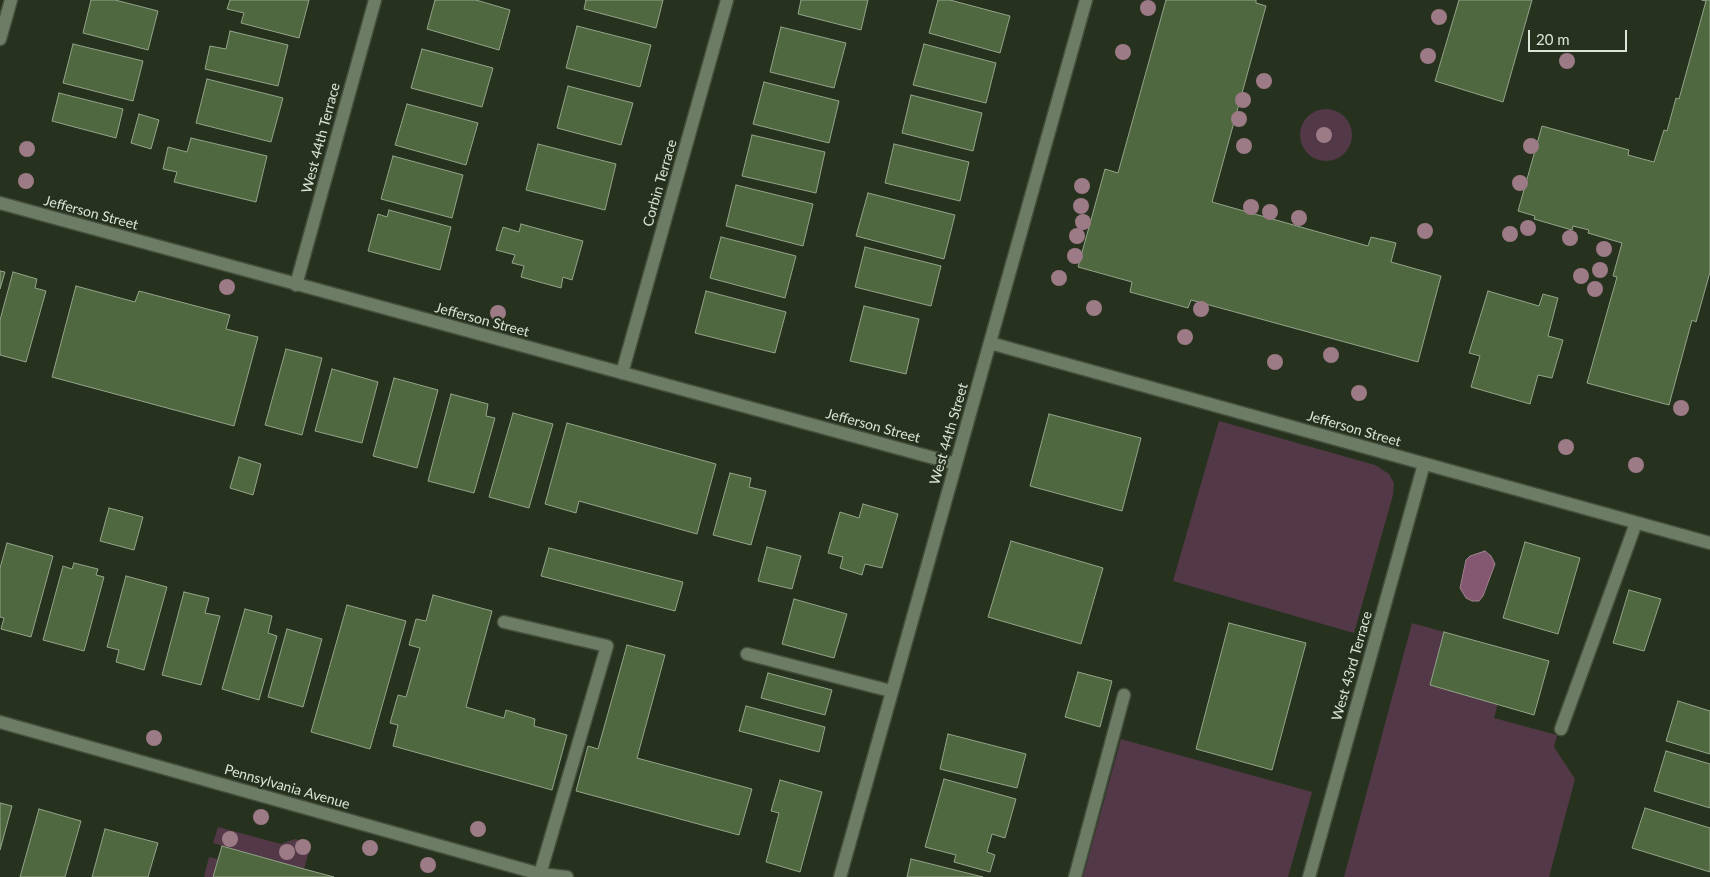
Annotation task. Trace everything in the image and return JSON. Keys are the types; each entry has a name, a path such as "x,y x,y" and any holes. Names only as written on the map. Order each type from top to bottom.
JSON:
{"street":[{"path":"0,39 11,0"},
{"name":"West 44th Terrace","path":"296,285 375,0"},
{"name":"Corbin Terrace","path":"622,373 727,0"},
{"name":"West 44th Street","path":"840,877 1086,0"},
{"name":"Jefferson Street","path":"0,203 956,464"},
{"name":"Jefferson Street","path":"990,343 1710,543"},
{"name":"West 43rd Terrace","path":"1309,877 1424,464"},
{"path":"1561,729 1636,522"},
{"path":"504,622 607,646 540,874"},
{"path":"747,654 892,691"},
{"path":"1075,877 1124,695"},
{"name":"Pennsylvania Avenue","path":"0,722 540,874 567,877"}],"shaded area":[{"path":"1326,109 1336,111 1344,117 1350,125 1352,135 1350,145 1344,153 1336,159 1326,161 1316,159 1308,153 1302,145 1300,135 1302,125 1308,117 1316,111"},
{"path":"1219,421 1375,465 1389,474 1394,483 1393,495 1354,633 1173,581"},
{"path":"1485,551 1491,556 1495,564 1483,596 1479,601 1472,601 1466,598 1460,588 1466,560 1470,556"},
{"path":"1412,623 1444,632 1430,685 1498,703 1494,718 1557,735 1554,747 1575,779 1549,877 1344,877"},
{"path":"1121,739 1312,792 1288,877 1083,877"},
{"path":"218,827 281,844 295,839 311,844 304,869 213,843"},
{"path":"209,857 218,859 213,877 204,877"}],"building":[{"path":"91,0 115,0 158,11 148,50 83,33"},
{"path":"230,0 309,0 299,38 241,23 244,13 227,9"},
{"path":"435,0 476,0 510,10 499,50 427,29"},
{"path":"586,0 663,0 656,28 584,9"},
{"path":"801,0 868,0 861,30 798,14"},
{"path":"938,0 950,0 1010,16 1000,53 929,33"},
{"path":"1166,0 1256,0 1256,3 1266,6 1212,202 1368,246 1371,237 1396,243 1391,262 1441,276 1418,362 1191,300 1188,308 1130,292 1132,282 1078,267 1105,169 1118,173"},
{"path":"1459,0 1532,0 1503,102 1435,81"},
{"path":"1702,0 1710,0 1710,272 1696,322 1692,320 1669,405 1587,383 1617,277 1613,276 1622,243 1588,233 1589,230 1573,226 1572,230 1534,219 1535,216 1518,211 1542,126 1629,150 1628,155 1654,162 1664,130 1667,131 1676,98 1679,99 1706,1"},
{"path":"577,26 651,45 640,87 566,68"},
{"path":"781,27 846,43 834,88 770,72"},
{"path":"230,31 288,45 278,86 205,69 210,46 226,49"},
{"path":"73,44 143,61 133,101 63,83"},
{"path":"924,44 996,63 986,103 913,85"},
{"path":"422,49 493,68 482,107 411,88"},
{"path":"207,79 283,98 271,142 196,123"},
{"path":"764,82 839,101 829,143 753,124"},
{"path":"568,86 633,103 621,145 557,128"},
{"path":"59,93 123,109 116,138 52,121"},
{"path":"911,95 982,113 973,151 902,133"},
{"path":"407,104 478,123 466,165 395,145"},
{"path":"139,114 159,120 151,149 131,143"},
{"path":"752,135 825,152 816,193 742,176"},
{"path":"191,138 267,156 256,202 174,182 177,172 163,169 168,147 187,152"},
{"path":"538,144 616,164 605,210 526,190"},
{"path":"894,144 969,162 960,201 885,183"},
{"path":"393,156 463,175 452,218 381,199"},
{"path":"736,185 813,204 803,246 726,226"},
{"path":"868,193 955,215 944,259 856,236"},
{"path":"389,210 451,227 440,270 368,251 378,214 387,217"},
{"path":"521,224 583,241 572,280 563,277 561,288 521,277 524,266 512,263 515,255 496,250 503,227 519,232"},
{"path":"721,237 796,256 785,298 710,278"},
{"path":"865,247 941,266 931,306 855,287"},
{"path":"0,271 5,272 0,289"},
{"path":"13,272 37,279 35,288 46,291 26,362 0,355 0,320"},
{"path":"76,286 135,302 139,291 230,315 226,329 258,337 234,426 52,377"},
{"path":"706,291 786,312 775,353 695,333"},
{"path":"1488,291 1539,306 1543,294 1558,298 1548,336 1563,340 1552,378 1538,375 1530,404 1471,387 1480,356 1469,353"},
{"path":"864,306 919,319 906,374 850,361"},
{"path":"286,349 322,358 302,435 265,425"},
{"path":"332,369 378,382 362,443 315,431"},
{"path":"394,378 438,390 417,468 373,456"},
{"path":"451,394 488,404 486,416 495,418 474,493 428,481"},
{"path":"513,413 553,424 529,508 489,497"},
{"path":"1049,414 1141,438 1122,511 1030,486"},
{"path":"567,423 716,464 697,534 579,501 576,513 545,504"},
{"path":"239,457 261,464 253,495 230,488"},
{"path":"730,473 751,478 749,487 766,491 751,545 713,535"},
{"path":"863,504 898,514 882,568 865,564 862,575 840,568 843,557 828,553 840,512 859,518"},
{"path":"109,508 143,517 134,550 100,541"},
{"path":"1011,541 1103,568 1081,644 988,617"},
{"path":"1525,542 1580,558 1558,634 1503,618"},
{"path":"7,543 53,556 31,637 1,629 4,618 0,617 0,568"},
{"path":"767,547 801,556 792,589 758,581"},
{"path":"549,548 683,582 675,611 541,576"},
{"path":"74,563 98,569 96,575 104,577 84,651 43,640 63,566 72,569"},
{"path":"126,576 167,587 144,670 116,662 119,650 107,647"},
{"path":"1629,590 1661,599 1644,651 1613,643"},
{"path":"184,592 209,598 205,613 220,616 201,685 162,675"},
{"path":"433,595 492,611 466,707 504,718 506,710 535,719 534,726 567,735 552,790 393,746 398,725 390,723 398,695 406,697 420,648 409,645 416,619 426,621"},
{"path":"794,599 847,614 834,658 782,644"},
{"path":"347,605 406,621 370,749 311,732"},
{"path":"245,609 272,616 268,633 277,636 259,700 222,689"},
{"path":"1229,623 1306,643 1272,770 1196,749"},
{"path":"287,629 322,639 303,707 268,697"},
{"path":"1444,632 1549,661 1534,715 1430,685"},
{"path":"627,645 665,655 637,758 752,789 739,835 576,791 588,746 598,749"},
{"path":"1078,672 1112,681 1100,727 1065,717"},
{"path":"768,673 832,690 825,715 761,698"},
{"path":"1678,701 1710,711 1710,754 1666,741"},
{"path":"746,706 825,727 819,752 739,731"},
{"path":"948,734 1026,754 1017,788 940,769"},
{"path":"1666,751 1710,764 1710,808 1654,791"},
{"path":"944,779 1016,799 1005,838 992,834 987,852 995,855 990,872 954,862 956,855 925,847"},
{"path":"780,780 822,792 800,872 766,862 779,813 771,811"},
{"path":"0,803 12,806 0,850"},
{"path":"1645,808 1710,828 1710,872 1632,848"},
{"path":"39,809 81,821 65,877 20,877"},
{"path":"105,829 158,843 148,877 92,877"},
{"path":"222,846 304,869 334,877 213,877"},
{"path":"911,859 983,877 907,877"}]}
